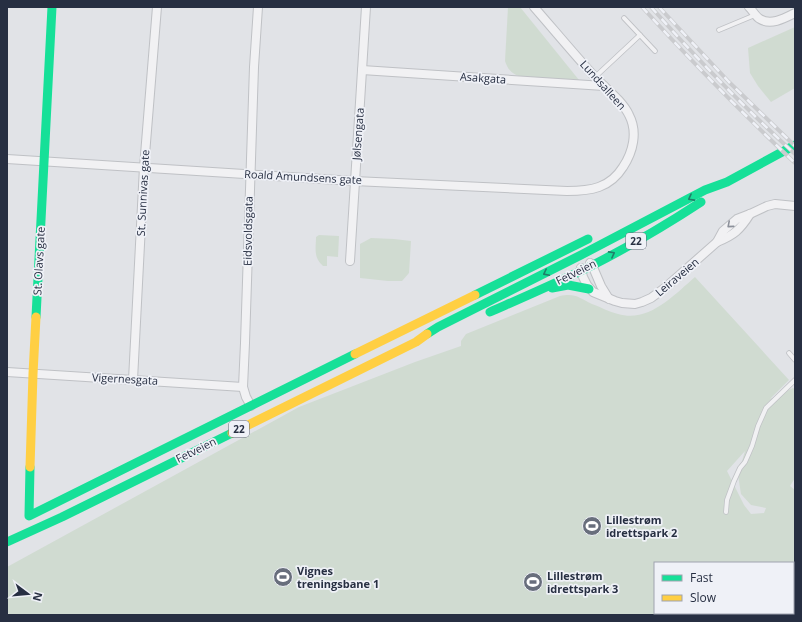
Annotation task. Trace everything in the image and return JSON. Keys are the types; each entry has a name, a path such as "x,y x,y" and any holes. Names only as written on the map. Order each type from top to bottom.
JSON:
{"main road":[{"name":"St. Olavs gate","path":"52,7 34,374 29,516 251,406"},
{"name":"Fetveien","path":"7,542 416,342 438,327 581,255 705,190 727,182 795,145"},
{"name":"Fetveien","path":"484,315 592,265 656,230 710,197 727,182"},
{"path":"251,406 364,349 588,240"},
{"path":"539,290 568,285 589,289"},
{"name":"Fetveien","path":"416,342 442,334 459,326"},
{"name":"Fetveien","path":"7,548 62,516"}],"street":[{"name":"St. Sunnivas gate","path":"133,380 144,167 157,7"},
{"name":"Eidsvoldsgata","path":"251,406 243,387 254,67 258,7"},
{"name":"Jølsengata","path":"350,261 366,7"},
{"name":"Lundsalleen","path":"534,7 595,77 622,105 629,115 634,139 632,149 620,172 610,182 598,188"},
{"path":"749,7 759,18 768,22 776,21 795,14"},
{"name":"Asakgata","path":"362,70 604,86"},
{"name":"Roald Amundsens gate","path":"7,159 354,181 574,191 598,188"},
{"name":"Leiraveien","path":"589,289 615,301 628,304 642,302 651,298 666,287 717,242 729,238 743,225 750,214 775,204 795,206"},
{"path":"581,255 592,265 601,286 609,299"},
{"path":"581,255 581,270 589,289"},
{"name":"Vigernesgata","path":"7,372 243,387"}],"lane":[{"path":"624,18 655,51"},
{"path":"719,30 759,18"},
{"path":"595,77 640,35"},
{"path":"789,353 795,360"},
{"path":"726,512 727,500 734,481 740,468 745,462 766,408 795,380"}],"shaded area":[{"path":"508,7 520,7 579,80 526,78 510,71 505,61"},
{"path":"795,27 795,88 771,102 750,73 748,48"},
{"path":"319,235 339,236 338,257 327,256 327,266 323,266 316,256 316,237"},
{"path":"371,238 411,241 409,273 402,281 360,278 360,244"},
{"path":"695,277 789,380 770,399 793,388 795,389 795,478 790,486 795,490 795,615 10,615 7,612 7,567 299,407 415,362 461,346 461,341 466,334 560,296 574,296 611,312 629,316 640,315 650,311 670,299","holes":["745,451 738,475 741,494 751,505 766,508 764,513 751,514 744,505 727,471"]}],"railway":[{"path":"642,7 717,86 795,163"},
{"path":"651,7 721,82 795,154"},
{"path":"659,7 729,82 795,146"}],"traffic: fast":[{"path":"36,317 52,7"},
{"path":"427,334 705,190 727,182 795,145"},
{"path":"490,312 593,265 648,235 701,202"},
{"path":"475,295 588,239"},
{"path":"552,288 568,285 589,289"},
{"path":"30,467 29,516 355,354"},
{"path":"7,542 62,517 232,433"}],"traffic: slow":[{"path":"355,354 475,295"},
{"path":"30,467 36,317"},
{"path":"232,433 416,342 427,334"}],"place":[{"name":"Lillestrøm idrettspark 2","path":"592,526"},
{"name":"Vignes treningsbane 1","path":"283,577"},
{"name":"Lillestrøm idrettspark 3","path":"533,582"}]}
